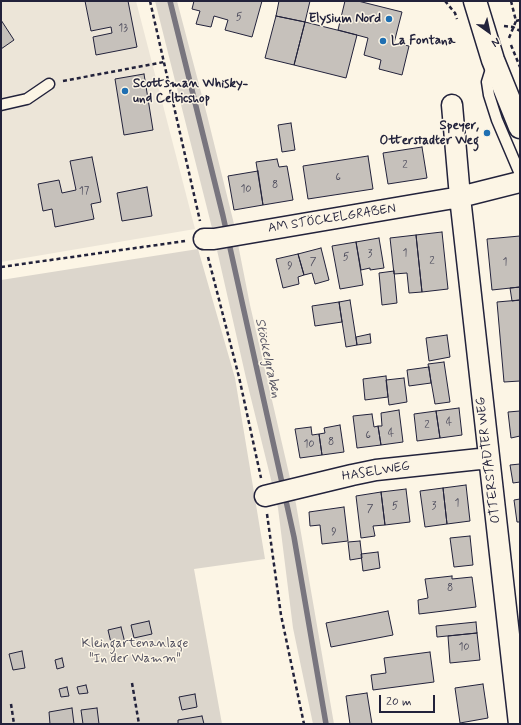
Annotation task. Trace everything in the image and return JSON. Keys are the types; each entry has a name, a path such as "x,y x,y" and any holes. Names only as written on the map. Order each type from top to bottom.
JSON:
{"main road":[{"path":"475,1 493,60 520,127"}],"street":[{"name":"OTTERSTADTER WEG","path":"452,105 460,197 519,724"},
{"path":"460,197 520,182"},
{"name":"AM STÖCKELGRABEN","path":"209,239 460,197"},
{"name":"HASELWEG","path":"277,493 376,470 489,458"}],"lane":[{"path":"493,60 487,82 489,95 497,120 520,174"},
{"path":"1,105 27,100 49,84"}],"path":[{"path":"150,1 209,239 239,377 277,493 281,615 304,724"},
{"path":"511,1 516,20 508,37 520,67"},
{"path":"49,84 164,62"},
{"path":"1,267 209,239"},
{"path":"132,683 139,724"},
{"path":"11,704 14,724"}],"shaded area":[{"path":"1,1 136,1 195,229 1,262"}],"green space":[{"path":"155,1 177,1 234,224 250,305 296,504 334,724 313,724 293,628 278,508 246,378 212,228"},
{"name":"Kleingartenanlage \"In der Wamm\"","path":"198,249 235,378 265,559 194,569 222,724 1,724 1,280"}],"building":[{"path":"85,1 128,1 137,47 96,55 93,37 112,33 111,27 91,31"},
{"path":"194,1 262,1 252,37 225,30 228,20 214,16 211,27 196,24 200,11 192,9"},
{"path":"279,1 310,1 305,22 276,16"},
{"path":"345,1 358,1 402,12 394,43 409,46 402,75 379,69 381,60 364,55 368,38 338,30"},
{"path":"276,16 305,22 294,65 265,58"},
{"path":"1,20 14,40 1,49"},
{"path":"305,22 357,35 346,78 294,65"},
{"path":"144,74 153,130 124,135 115,79"},
{"path":"291,123 295,150 282,152 278,125"},
{"path":"422,147 427,178 388,184 383,153"},
{"path":"368,156 373,189 308,199 303,166"},
{"path":"92,157 101,202 91,204 94,219 55,227 52,209 43,211 38,184 59,180 62,193 76,190 70,161"},
{"path":"277,159 279,167 287,166 293,200 263,205 256,162"},
{"path":"258,171 263,205 234,210 228,176"},
{"path":"147,187 152,216 122,221 117,193"},
{"path":"442,232 448,289 422,292 416,235"},
{"path":"416,235 422,292 409,293 407,273 394,274 390,238"},
{"path":"520,236 520,287 492,290 487,239"},
{"path":"379,238 384,268 370,270 370,268 361,270 356,242"},
{"path":"356,242 363,285 340,289 332,246"},
{"path":"321,248 329,280 315,284 312,273 304,275 298,254"},
{"path":"298,254 304,275 298,277 299,284 283,288 276,259"},
{"path":"394,271 397,303 382,305 379,273"},
{"path":"520,287 520,300 512,301 510,288"},
{"path":"350,300 357,345 346,347 339,302"},
{"path":"520,300 520,381 504,382 497,302"},
{"path":"339,302 342,322 315,326 312,306"},
{"path":"370,334 371,343 357,345 356,337"},
{"path":"447,335 450,357 429,361 426,338"},
{"path":"444,362 450,402 435,404 428,364"},
{"path":"429,367 431,383 409,386 407,370"},
{"path":"386,376 388,397 365,400 363,379"},
{"path":"404,378 407,402 389,405 386,380"},
{"path":"459,408 462,435 440,438 436,411"},
{"path":"399,410 403,442 381,445 378,426 382,426 381,413"},
{"path":"436,411 440,438 417,441 414,414"},
{"path":"520,411 520,436 511,438 508,412"},
{"path":"372,414 374,427 378,426 381,445 357,448 353,416"},
{"path":"340,425 344,452 322,455 319,434 325,433 324,428"},
{"path":"311,427 312,435 319,434 322,455 300,458 295,429"},
{"path":"520,464 520,482 513,483 510,465"},
{"path":"466,485 470,521 447,524 443,488"},
{"path":"443,488 447,524 425,527 420,491"},
{"path":"406,489 410,522 385,525 381,492"},
{"path":"381,492 385,525 373,526 375,536 361,538 356,496"},
{"path":"520,499 520,522 517,522 514,500"},
{"path":"344,507 348,541 322,544 320,525 310,526 309,512"},
{"path":"470,536 473,565 454,567 450,538"},
{"path":"360,541 362,558 350,560 348,542"},
{"path":"378,552 380,568 363,571 361,554"},
{"path":"452,576 452,579 472,577 476,607 419,614 418,600 428,598 425,579"},
{"path":"388,611 393,635 331,647 326,623"},
{"path":"149,621 152,634 134,638 131,625"},
{"path":"476,622 477,633 437,637 436,626"},
{"path":"121,627 125,643 112,647 108,630"},
{"path":"477,633 480,660 450,663 448,636"},
{"path":"22,651 25,668 13,670 9,654"},
{"path":"430,652 434,682 373,690 371,675 386,673 384,658"},
{"path":"62,658 64,667 57,669 55,660"},
{"path":"483,684 488,718 460,723 455,688"},
{"path":"86,685 88,693 79,694 77,687"},
{"path":"67,687 69,696 61,697 59,689"},
{"path":"367,693 372,724 350,724 346,696"},
{"path":"195,694 197,707 182,710 179,697"},
{"path":"72,708 74,724 50,724 49,712"},
{"path":"97,708 99,724 83,724 81,710"},
{"path":"202,716 204,724 178,724 178,720"}],"waterway":[{"name":"Stöckelgraben","path":"170,1 223,216 294,537 326,724"}],"place":[{"name":"Elysium Nord","path":"389,19"},
{"name":"La Fontana","path":"383,41"},
{"name":"Scottsman Whisky- und Celticshop","path":"125,91"},
{"name":"Speyer, Otterstadter Weg","path":"487,133"}]}
